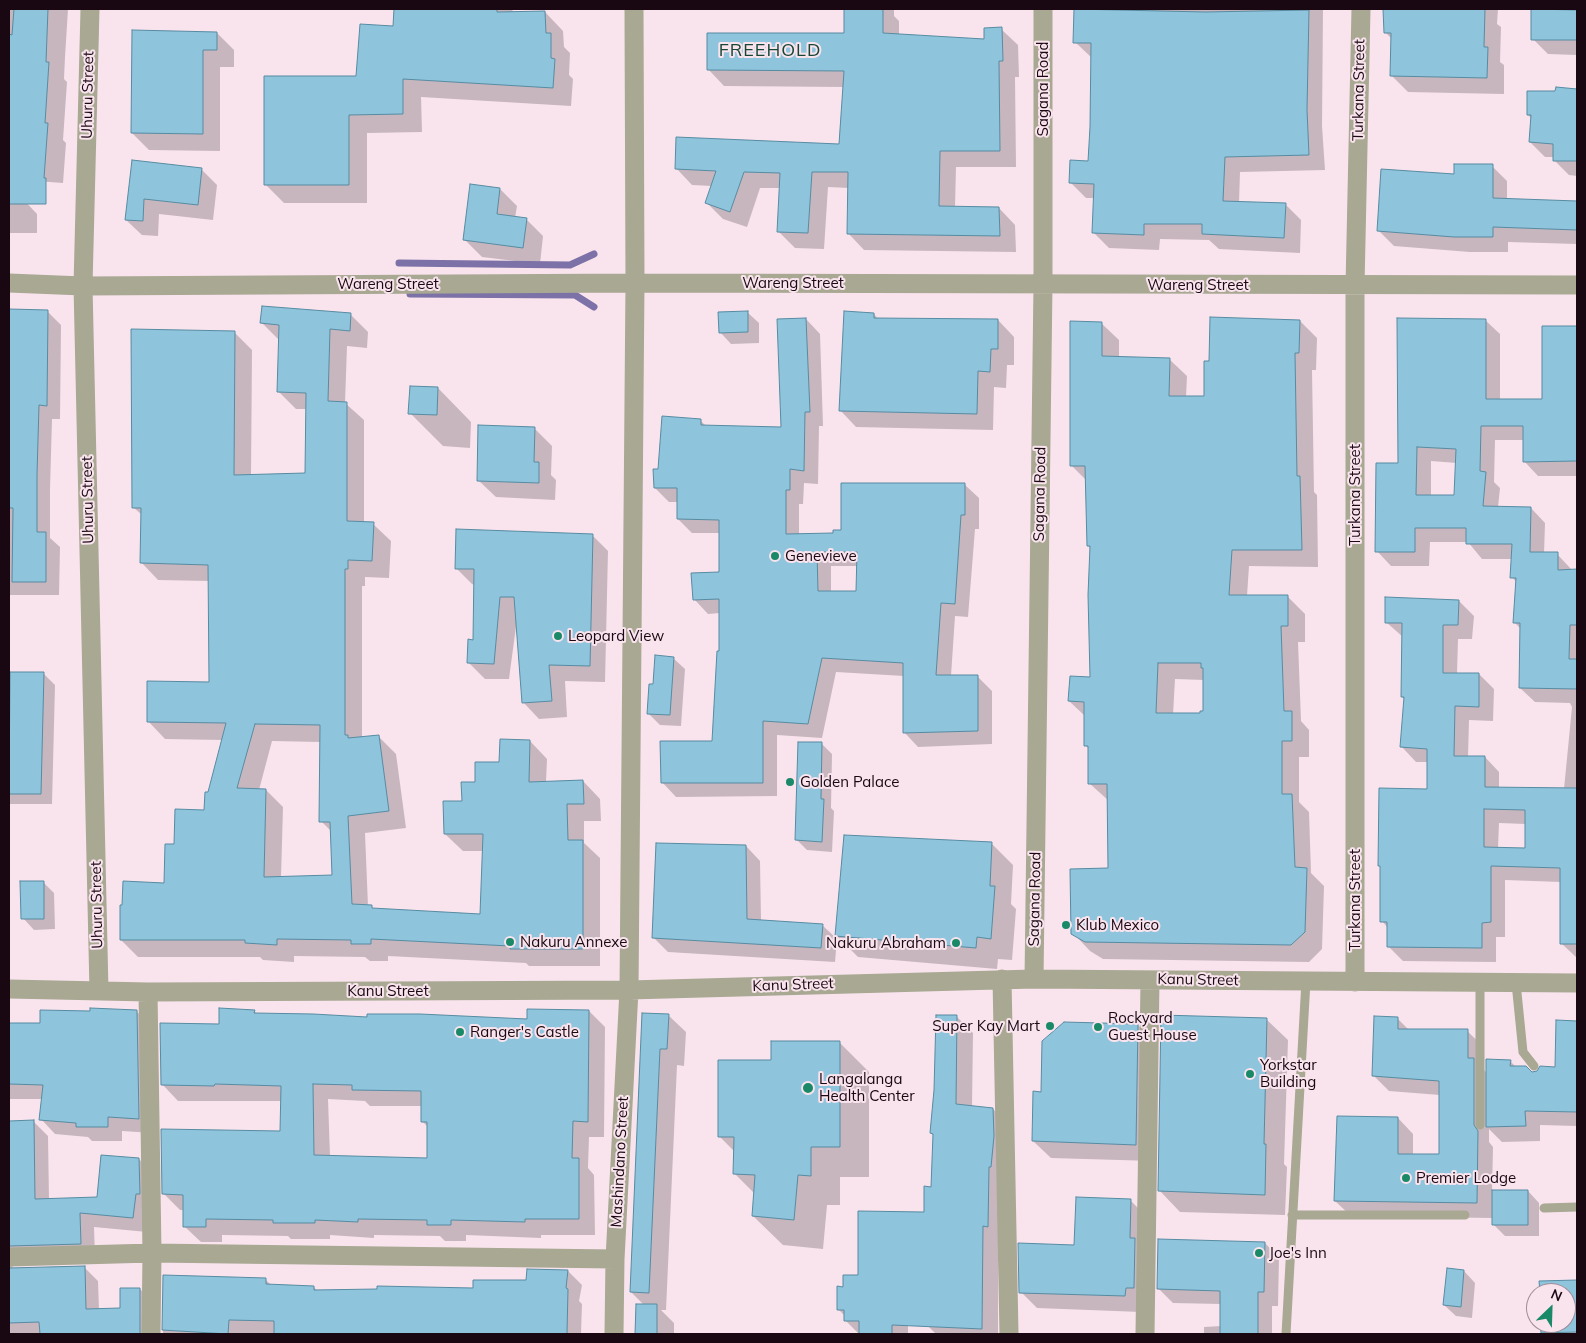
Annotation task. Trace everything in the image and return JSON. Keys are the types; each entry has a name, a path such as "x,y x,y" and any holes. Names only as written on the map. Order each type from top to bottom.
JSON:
{"street":[{"name":"Uhuru Street","path":"90,9 83,286 99,991"},
{"name":"Mashindano Street","path":"614,1334 615,1259 629,990 635,283 634,9"},
{"name":"Sagana Road","path":"1034,979 1043,284 1043,9"},
{"name":"Turkana Street","path":"1355,982 1355,286 1361,9"},
{"name":"Wareng Street","path":"9,283 83,286 635,283 1577,285"},
{"name":"Kanu Street","path":"9,989 148,992 629,990 1002,979 1577,984"},
{"path":"1002,979 1009,1334"},
{"path":"1145,1334 1150,980"},
{"path":"148,992 152,1253 151,1334"},
{"path":"9,1257 152,1253 615,1259"}],"lane":[{"path":"1286,1334 1306,982"},
{"path":"1480,983 1480,1125"},
{"path":"1516,983 1523,1052 1534,1066"},
{"path":"1544,1208 1577,1207"},
{"path":"1292,1216 1465,1214"}],"building":[{"path":"14,9 48,9 46,62 49,62 45,123 48,123 44,178 46,178 46,204 9,204 9,34 12,35"},
{"path":"394,9 497,9 497,12 545,11 546,33 551,33 551,58 555,59 553,88 403,79 403,114 349,115 349,185 264,185 264,76 356,76 360,24 393,26"},
{"path":"844,9 883,9 883,33 984,39 984,28 1002,27 1003,61 999,61 1000,151 940,151 939,206 999,207 1000,236 847,234 848,172 812,172 808,233 777,232 780,173 744,172 730,212 705,203 716,171 675,169 676,137 839,144 844,71 707,70 707,33 844,33"},
{"path":"1074,9 1205,12 1309,10 1307,110 1309,155 1225,157 1223,201 1286,203 1284,238 1202,234 1202,224 1144,224 1144,235 1092,233 1094,184 1069,183 1070,160 1088,161 1090,127 1091,43 1073,43"},
{"path":"1383,9 1485,9 1484,47 1488,47 1487,78 1390,76 1391,33 1384,33"},
{"path":"1531,9 1577,10 1577,40 1531,40"},
{"path":"132,30 217,32 217,50 203,50 203,134 131,133"},
{"path":"1556,87 1577,89 1577,161 1553,161 1553,144 1529,142 1531,115 1527,115 1527,91 1555,91"},
{"path":"132,160 202,168 198,205 144,199 143,221 125,220"},
{"path":"1454,164 1493,164 1493,198 1577,201 1577,230 1493,227 1493,237 1454,237 1377,231 1381,169 1454,174"},
{"path":"470,184 500,188 497,214 527,218 523,248 463,240"},
{"path":"262,306 351,313 350,331 330,329 328,401 347,402 347,521 374,522 372,561 348,560 348,569 345,569 345,735 348,735 348,738 379,735 389,811 348,816 352,904 372,905 372,908 480,914 483,834 444,834 443,801 462,801 461,782 475,782 475,762 499,762 500,739 530,740 529,782 583,780 584,804 567,804 568,840 583,840 583,949 510,949 510,946 371,939 371,944 351,944 351,940 277,939 277,945 245,943 245,940 120,940 120,905 122,905 123,881 164,883 165,844 174,844 175,809 204,810 205,792 208,792 226,723 147,722 147,681 209,682 208,565 140,563 141,508 132,508 131,329 235,331 234,475 305,473 306,393 277,392 279,325 260,323","holes":["255,724 320,725 319,822 330,822 332,875 264,877 266,789 237,788"]},
{"path":"9,309 48,310 47,406 39,405 37,475 37,532 46,532 46,582 12,582 13,508 9,508"},
{"path":"748,311 748,332 719,333 718,312"},
{"path":"844,311 874,313 874,318 998,319 998,349 991,349 990,372 978,371 977,414 839,411"},
{"path":"1210,317 1300,320 1299,353 1295,353 1297,476 1300,476 1302,550 1232,550 1229,595 1288,595 1288,626 1281,626 1284,711 1292,711 1292,741 1282,741 1282,794 1292,794 1295,867 1307,868 1305,932 1291,945 1085,942 1071,934 1070,869 1108,868 1107,784 1088,784 1088,746 1084,746 1084,702 1068,701 1070,676 1090,677 1088,595 1090,546 1087,546 1085,466 1070,466 1070,321 1102,322 1102,356 1170,358 1169,396 1204,396 1204,361 1209,361","holes":["1158,663 1201,663 1201,668 1203,668 1203,711 1200,711 1200,713 1156,713"]},
{"path":"806,318 810,412 805,412 804,471 790,469 790,490 786,490 786,534 833,533 833,530 841,530 841,483 965,483 965,515 961,515 955,604 941,603 936,675 978,675 978,731 903,733 903,663 822,658 808,724 763,721 763,783 661,783 660,741 712,741 717,651 719,651 719,599 693,600 691,573 719,572 719,520 677,519 677,488 654,488 653,469 658,469 662,416 701,419 701,425 781,427 777,319","holes":["817,552 857,552 856,591 818,591"]},
{"path":"1397,318 1486,319 1486,399 1542,399 1542,326 1577,326 1577,461 1523,462 1523,426 1481,426 1480,471 1486,472 1483,506 1531,507 1530,552 1558,552 1558,570 1577,569 1577,625 1570,625 1569,659 1577,659 1577,689 1519,688 1520,623 1513,623 1516,578 1510,578 1512,544 1466,544 1466,528 1415,528 1415,552 1375,552 1376,463 1398,463","holes":["1417,447 1456,449 1454,495 1416,495"]},
{"path":"410,386 438,387 437,415 408,414"},
{"path":"478,425 535,427 534,462 539,462 539,483 477,481"},
{"path":"456,529 593,534 590,666 549,665 552,701 522,703 514,597 500,597 494,664 467,663 468,639 473,640 474,569 455,569"},
{"path":"1385,597 1459,600 1458,625 1443,625 1443,673 1479,673 1479,707 1455,706 1454,756 1485,756 1485,787 1577,788 1577,944 1560,944 1560,868 1491,866 1491,922 1482,923 1482,948 1387,947 1387,922 1380,922 1380,866 1378,866 1379,788 1427,789 1427,749 1400,747 1404,697 1401,697 1402,623 1385,623","holes":["1484,809 1525,810 1525,848 1484,847"]},
{"path":"655,655 674,657 670,715 647,714 649,684 653,684"},
{"path":"10,672 44,672 41,794 9,794"},
{"path":"798,742 822,742 821,799 824,799 822,842 795,840"},
{"path":"844,835 992,842 990,886 995,886 991,939 977,937 976,948 835,936"},
{"path":"656,843 746,845 747,919 823,924 821,948 652,938"},
{"path":"20,881 44,881 44,919 21,919"},
{"path":"90,1008 137,1010 139,1119 108,1117 108,1127 76,1127 76,1123 39,1120 43,1085 9,1084 9,1023 40,1023 40,1010 90,1011"},
{"path":"219,1008 255,1010 254,1013 367,1017 367,1014 420,1014 527,1019 527,1009 589,1010 588,1122 573,1121 572,1158 579,1158 579,1219 525,1219 525,1222 451,1220 451,1225 427,1225 427,1220 358,1219 358,1222 315,1220 315,1223 273,1223 273,1220 206,1219 206,1227 183,1227 183,1195 162,1194 161,1129 280,1131 281,1086 161,1085 160,1023 219,1024","holes":["313,1084 352,1085 352,1090 421,1091 421,1122 427,1122 427,1158 314,1155"]},
{"path":"642,1013 669,1014 667,1049 660,1049 649,1293 630,1292"},
{"path":"936,1015 957,1015 956,1104 993,1108 994,1136 991,1167 989,1167 988,1227 983,1226 982,1329 892,1325 892,1334 859,1334 859,1321 844,1321 844,1310 837,1310 837,1286 843,1287 843,1275 858,1275 858,1211 924,1212 924,1186 931,1187 933,1134 930,1133 934,1090"},
{"path":"1161,1015 1267,1018 1264,1144 1266,1144 1265,1195 1158,1191"},
{"path":"1374,1016 1398,1017 1398,1029 1468,1029 1468,1058 1474,1058 1474,1125 1478,1131 1477,1203 1334,1201 1337,1116 1398,1117 1398,1154 1439,1154 1439,1081 1372,1076"},
{"path":"1556,1020 1577,1021 1577,1112 1525,1111 1526,1126 1486,1127 1486,1059 1511,1060 1510,1066 1526,1066 1532,1072 1537,1071 1540,1066 1555,1067"},
{"path":"1064,1022 1138,1024 1136,1145 1032,1141 1033,1091 1041,1092 1042,1041"},
{"name":"Langalanga Health Center","path":"771,1041 840,1041 840,1147 811,1147 811,1176 798,1175 794,1220 752,1216 755,1175 733,1174 734,1137 718,1137 718,1060 771,1060"},
{"path":"34,1120 35,1199 97,1197 101,1155 139,1158 140,1194 136,1194 133,1218 80,1213 81,1244 9,1246 9,1121"},
{"path":"1492,1190 1528,1190 1528,1225 1492,1225"},
{"path":"1076,1197 1131,1199 1130,1238 1135,1238 1134,1288 1126,1288 1125,1296 1019,1293 1018,1243 1074,1245"},
{"path":"1158,1239 1265,1242 1264,1292 1258,1292 1258,1334 1220,1334 1220,1291 1157,1289"},
{"path":"85,1266 86,1309 120,1308 120,1288 140,1288 140,1334 40,1334 39,1322 9,1323 9,1268"},
{"path":"1447,1268 1464,1270 1461,1307 1443,1305"},
{"path":"527,1269 568,1270 566,1288 568,1289 567,1334 274,1334 274,1321 229,1320 228,1334 162,1330 163,1275 266,1278 266,1284 314,1286 314,1290 377,1289 377,1286 473,1288 473,1280 526,1280"},
{"path":"1577,1280 1577,1332 1576,1283 1539,1283 1539,1281"},
{"path":"636,1304 657,1304 657,1334 635,1334"}],"waterway":[{"path":"399,263 570,265 594,254"},
{"path":"410,294 575,295 594,307"}],"place":[{"name":"Genevieve","path":"775,556"},
{"name":"Leopard View","path":"558,636"},
{"name":"Golden Palace","path":"790,782"},
{"name":"Klub Mexico","path":"1066,925"},
{"name":"Nakuru Annexe","path":"510,942"},
{"name":"Nakuru Abraham","path":"956,943"},
{"name":"Super Kay Mart","path":"1050,1026"},
{"name":"Rockyard Guest House","path":"1098,1027"},
{"name":"Ranger's Castle","path":"460,1032"},
{"name":"Yorkstar Building","path":"1250,1074"},
{"name":"Langalanga Health Center","path":"808,1088"},
{"name":"Premier Lodge","path":"1406,1178"},
{"name":"Joe's Inn","path":"1259,1253"}],"district":[{"name":"FREEHOLD","path":"770,51"}]}
